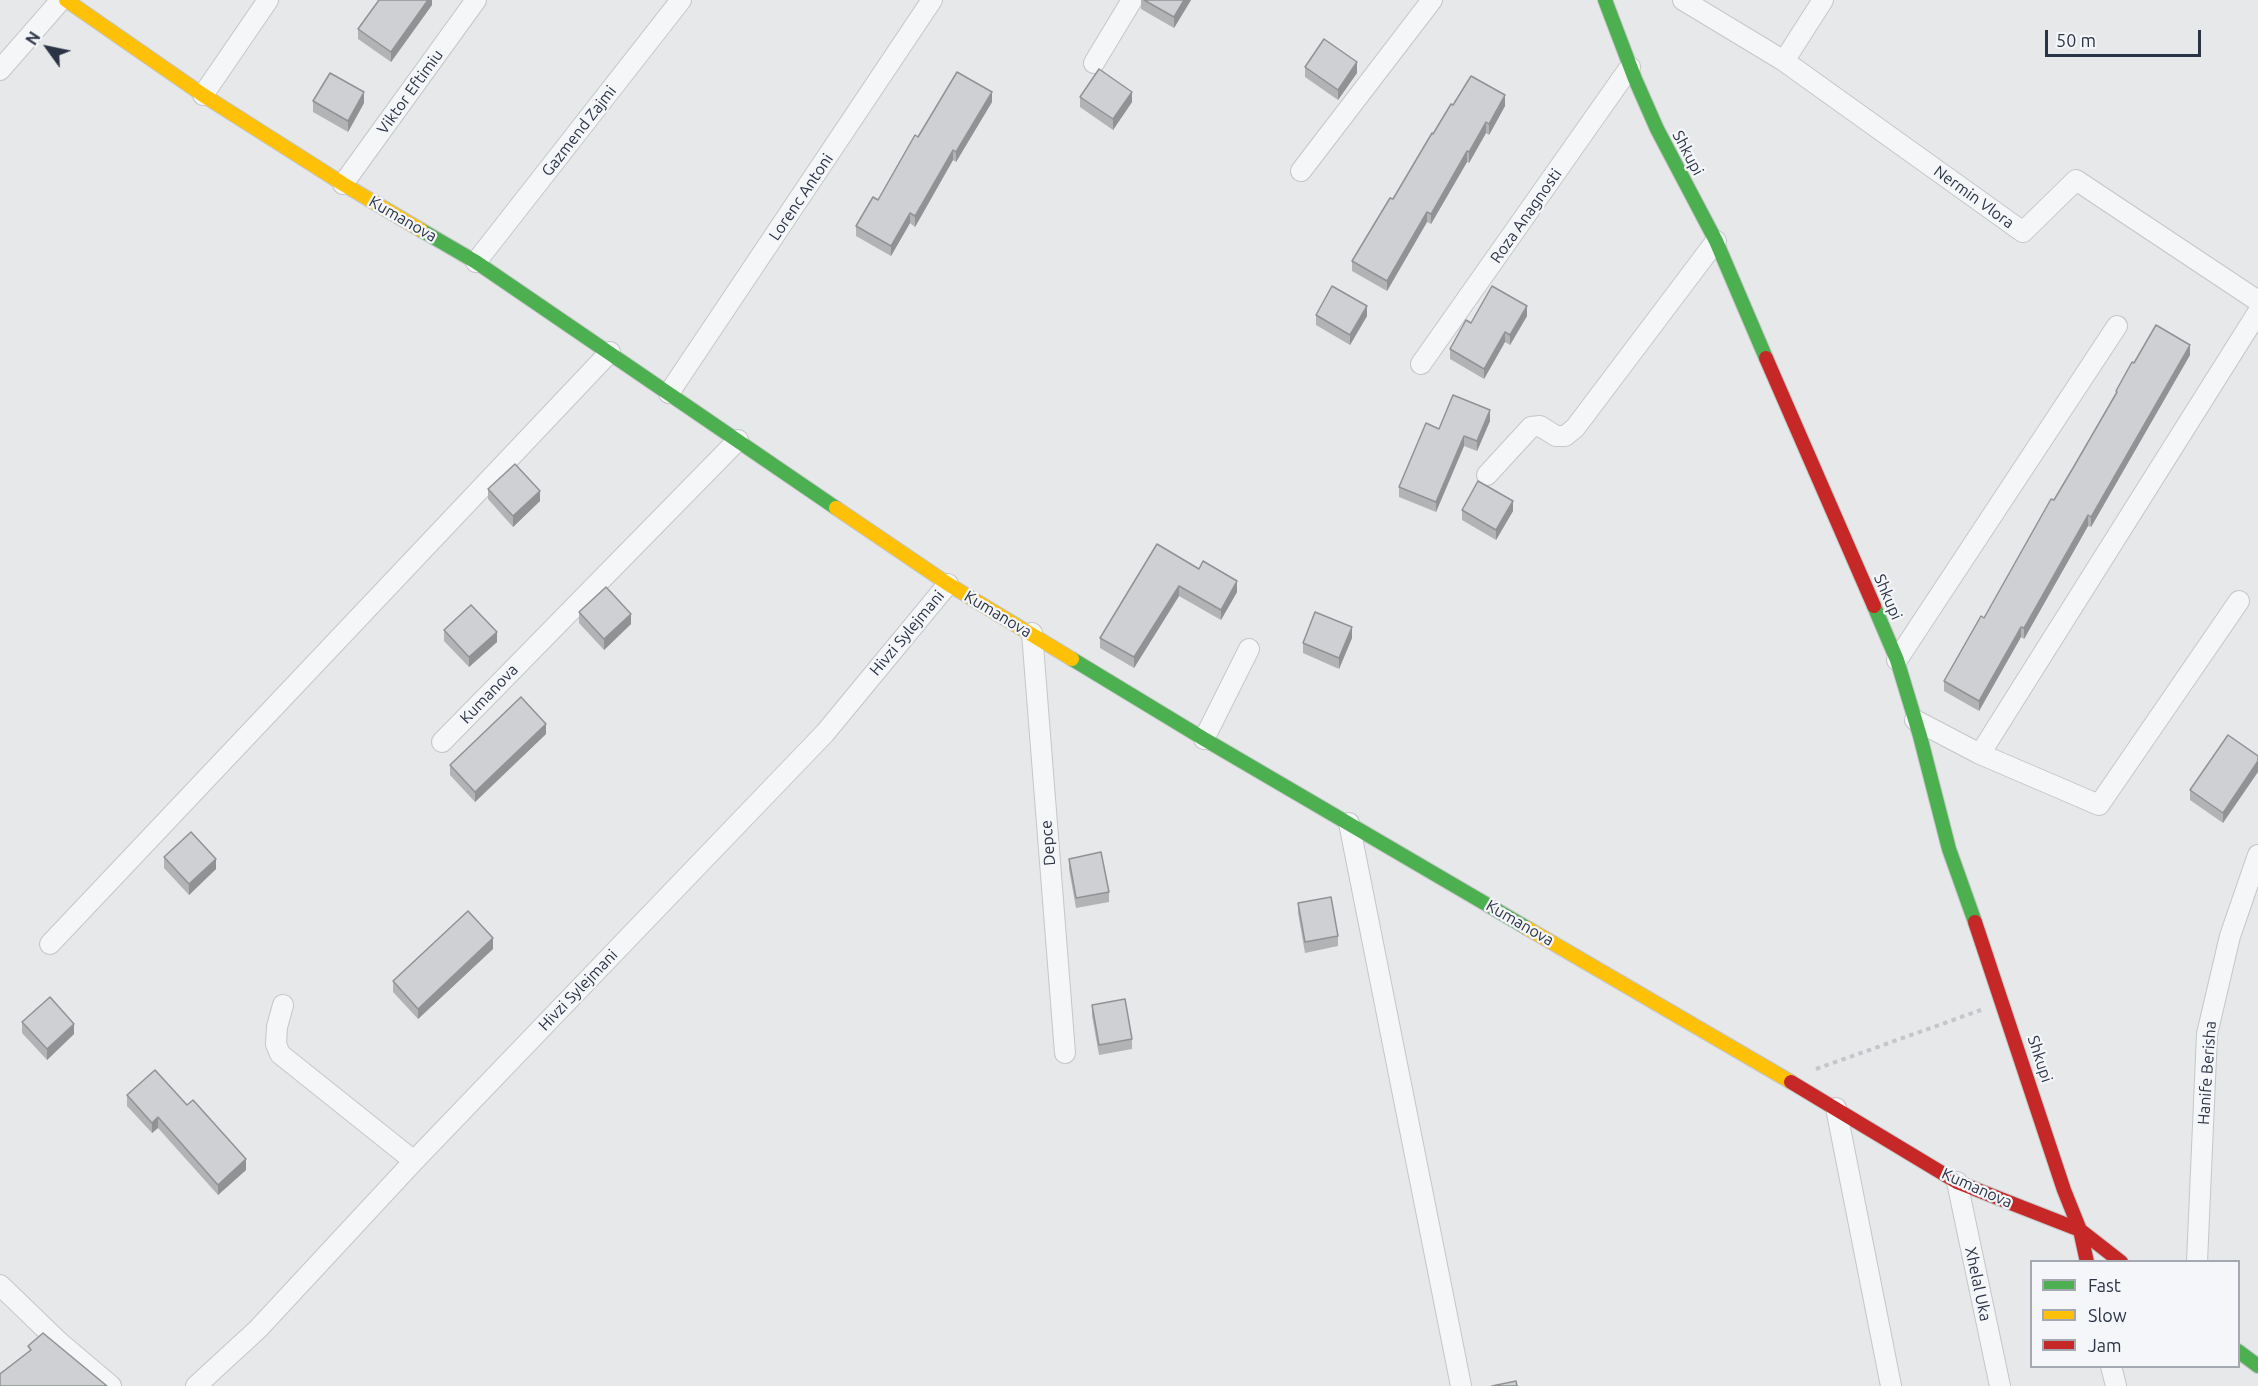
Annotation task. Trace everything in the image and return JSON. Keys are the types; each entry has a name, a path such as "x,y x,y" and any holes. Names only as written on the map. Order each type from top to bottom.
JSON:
{"main road":[{"name":"Kumanova","path":"64,0 203,95 343,184 477,262 948,584 1204,739 1836,1108 1957,1182 2080,1230 2118,1260"},
{"name":"Shkupi","path":"1605,0 1630,67 1657,129 1716,241 1897,660 1916,720 1949,849 2004,1002 2064,1190 2080,1230 2087,1260"},
{"path":"2240,1352 2258,1366"}],"street":[{"path":"0,70 64,0"},
{"path":"203,95 268,0"},
{"name":"Viktor Eftimiu","path":"343,184 476,0"},
{"name":"Gazmend Zajmi","path":"477,262 681,0"},
{"name":"Lorenc Antoni","path":"669,393 932,0"},
{"path":"1094,63 1132,0"},
{"path":"1301,171 1432,0"},
{"name":"Nermin Vlora","path":"1683,0 1784,61 2023,232 2076,180 2258,301"},
{"path":"1784,61 1823,0"},
{"name":"Roza Anagnosti","path":"1421,364 1630,67"},
{"path":"1487,475 1530,427 1540,426 1556,436 1565,436 1575,428 1716,241"},
{"path":"1980,754 2258,312"},
{"path":"1897,660 2117,326"},
{"path":"50,944 609,352"},
{"name":"Kumanova","path":"442,742 738,440"},
{"name":"Hivzi Sylejmani","path":"196,1386 258,1329 414,1161 825,733 948,584"},
{"path":"1916,720 1980,754 2098,806 2239,601"},
{"name":"Depce","path":"1032,633 1065,1053"},
{"path":"1204,739 1249,649"},
{"path":"1349,823 1461,1386"},
{"name":"Hanife Berisha","path":"2197,1260 2207,1035 2230,936 2258,855"},
{"path":"283,1005 277,1027 276,1044 280,1054 414,1161"},
{"path":"1836,1108 1892,1386"},
{"name":"Xhelal Uka","path":"1957,1182 2000,1386"},
{"path":"0,1285 59,1342 111,1386"},
{"path":"2112,1368 2116,1386"}],"path":[{"path":"1786,1079 2004,1002"}],"building":[{"path":"379,0 428,0 391,52 358,29"},
{"path":"1144,0 1184,0 1174,17"},
{"path":"1324,39 1357,62 1338,90 1305,67"},
{"path":"1099,69 1132,92 1113,119 1080,97"},
{"path":"957,72 992,92 956,152 953,150 915,216 910,213 891,246 856,226 873,197 878,200 915,135 918,137"},
{"path":"330,73 364,92 348,121 313,101"},
{"path":"1471,76 1505,95 1489,124 1486,122 1469,152 1467,151 1431,214 1427,212 1387,281 1352,261 1390,198 1393,199 1432,133"},
{"path":"1332,286 1367,306 1350,335 1316,315"},
{"path":"1492,286 1527,306 1510,335 1505,332 1484,369 1450,349 1466,320 1471,323"},
{"path":"2156,325 2190,345 2091,517 2088,515 2024,628 2021,627 1979,701 1944,681 1981,616 1984,618 2051,499 2054,500 2132,362 2134,363"},
{"path":"1453,395 1490,410 1477,441 1464,436 1436,502 1399,487 1426,423 1439,429"},
{"path":"515,464 540,491 513,516 488,489"},
{"path":"1478,481 1513,501 1496,530 1462,510"},
{"path":"1157,544 1199,569 1203,561 1237,581 1221,610 1179,586 1134,657 1100,638"},
{"path":"606,587 631,614 604,639 579,612"},
{"path":"471,605 497,632 469,657 444,630"},
{"path":"1315,612 1352,627 1339,658 1303,643"},
{"path":"521,697 546,724 475,792 450,765"},
{"path":"2228,735 2258,756 2258,761 2223,813 2190,790"},
{"path":"191,832 216,859 189,884 164,857"},
{"path":"1101,852 1109,892 1076,898 1069,859"},
{"path":"1331,897 1338,936 1305,942 1298,903"},
{"path":"468,911 493,938 418,1009 393,981"},
{"path":"50,997 74,1024 47,1049 22,1022"},
{"path":"1125,999 1132,1039 1099,1045 1092,1005"},
{"path":"155,1070 187,1105 193,1100 246,1159 218,1185 158,1117 152,1123 127,1095"},
{"path":"43,1333 107,1386 0,1386 0,1374 31,1350 28,1346"},
{"path":"1516,1381 1517,1386 1492,1386"}],"traffic: fast":[{"path":"1605,0 1657,129 1716,241 1766,358"},
{"path":"421,230 476,262 836,508"},
{"path":"1874,606 1897,660 1920,736 1949,849 1975,922"},
{"path":"1072,659 1527,928"},
{"path":"2240,1352 2258,1366"}],"traffic: slow":[{"path":"66,0 203,95 343,184 421,230"},
{"path":"836,508 948,584 1072,659"},
{"path":"1527,928 1791,1082"}],"traffic: jam":[{"path":"1766,358 1874,606"},
{"path":"1975,922 2064,1190 2080,1230 2087,1260"},
{"path":"1791,1082 1957,1182 2080,1230 2118,1260"}]}
